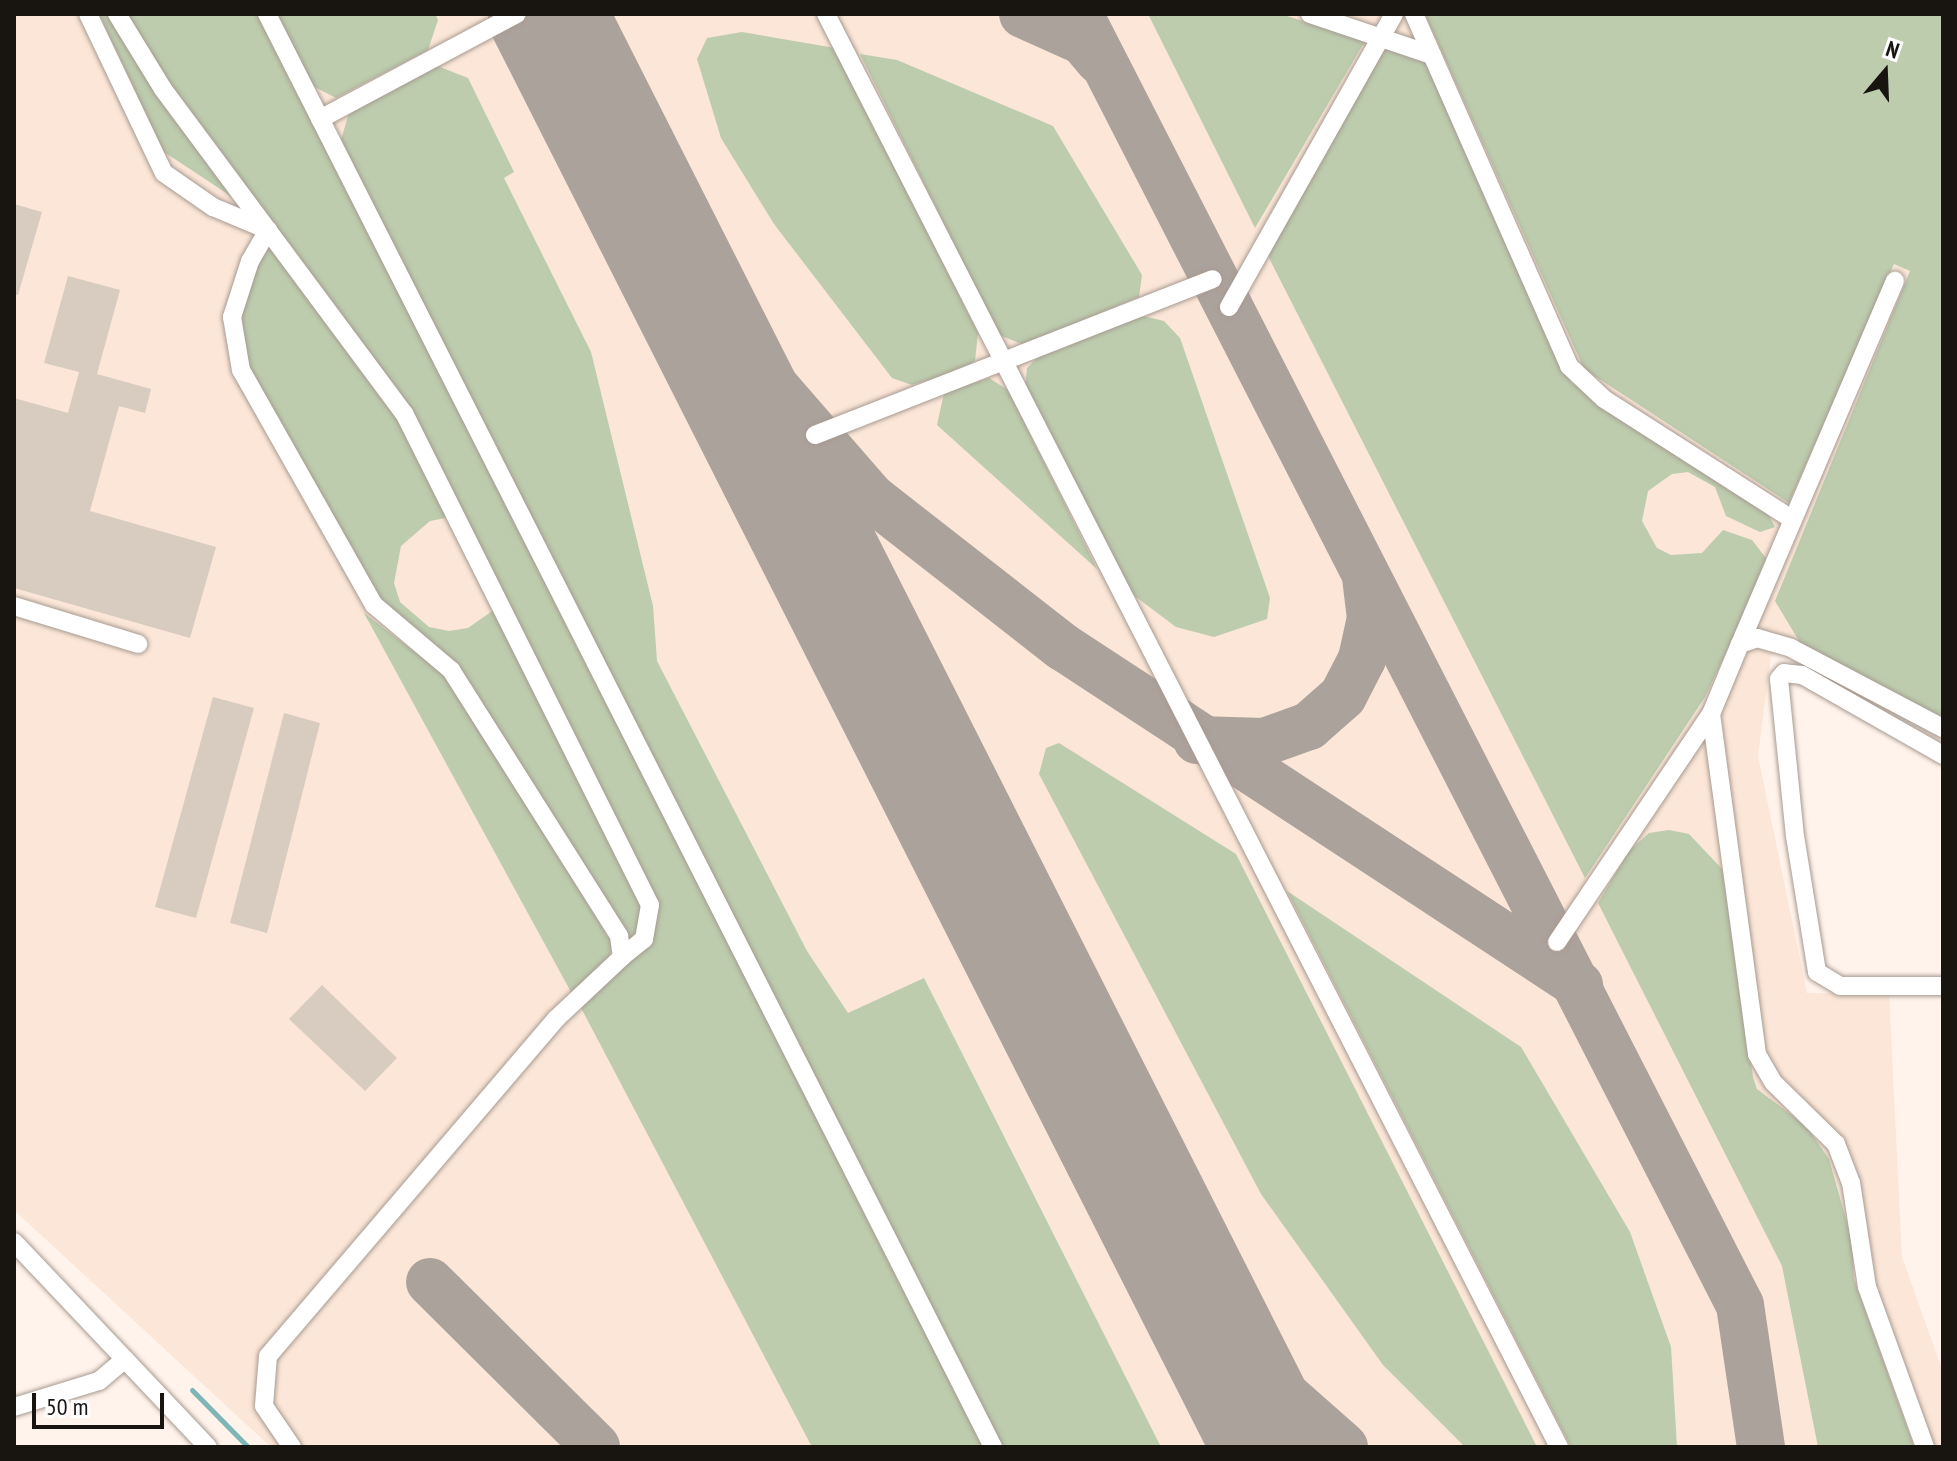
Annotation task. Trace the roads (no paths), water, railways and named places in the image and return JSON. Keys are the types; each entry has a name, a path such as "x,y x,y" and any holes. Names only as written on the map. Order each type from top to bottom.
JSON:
{"street":[{"path":"88,14 164,173 213,207 268,230"},
{"path":"117,14 163,89 404,413 650,905 644,939 556,1019 282,1334 268,1356 263,1393 275,1430 292,1447"},
{"path":"267,14 993,1447"},
{"path":"320,119 517,14"},
{"path":"826,14 1559,1447"},
{"path":"1310,14 1432,55"},
{"path":"1229,307 1394,14"},
{"path":"1414,14 1569,366 1604,399 1793,520"},
{"path":"268,230 250,261 232,317 241,370 374,605 451,670 619,936 622,957"},
{"path":"815,435 1213,279"},
{"path":"1557,942 1711,714 1895,281"},
{"path":"14,606 138,644"},
{"path":"1740,644 1773,641 1943,728"},
{"path":"1943,755 1802,675 1784,673 1779,679 1797,852 1817,972 1840,986 1943,986"},
{"path":"1711,714 1757,1054 1773,1082 1836,1144 1851,1183 1867,1287 1925,1447"},
{"path":"14,1242 208,1447"},
{"path":"14,1407 99,1381 125,1359"}],"waterway":[{"path":"192,1390 248,1447"}]}
